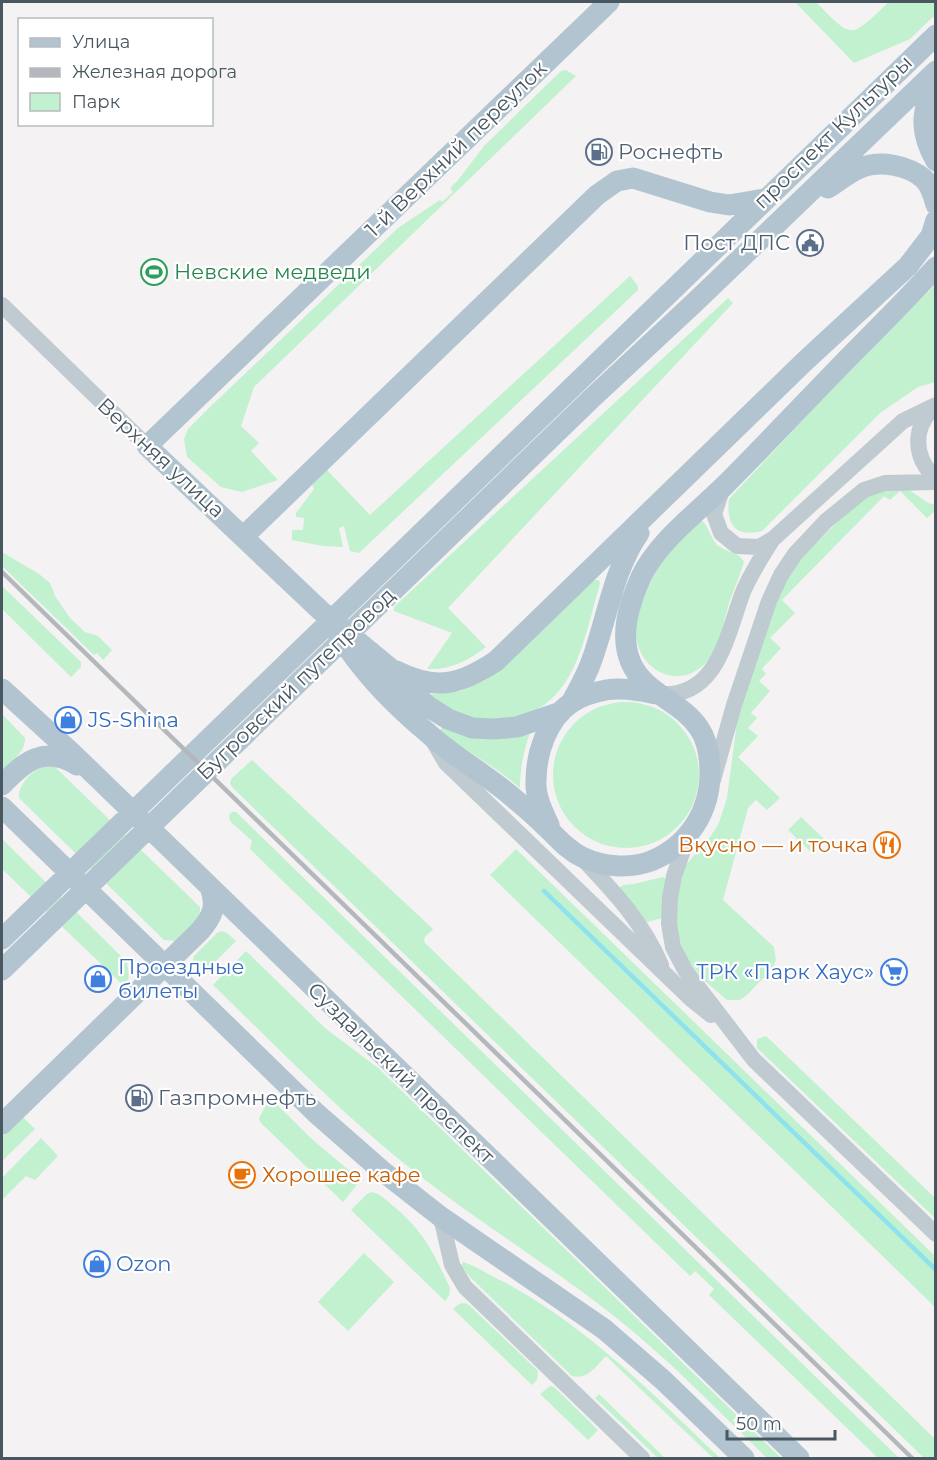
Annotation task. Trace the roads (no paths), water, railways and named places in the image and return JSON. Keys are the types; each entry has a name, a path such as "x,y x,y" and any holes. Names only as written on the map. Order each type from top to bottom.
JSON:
{"main road":[{"name":"1-й Верхний переулок","path":"147,446 609,2"},
{"name":"проспект Культуры","path":"578,382 764,199 936,35"},
{"name":"проспект Культуры","path":"591,399 936,71"},
{"path":"936,76 923,113 923,130 936,162"},
{"path":"796,206 863,167 889,164 903,168 924,179 936,205"},
{"path":"244,536 597,195 617,181 633,178 710,202 729,205 764,199"},
{"path":"390,668 412,679 430,684 455,681 477,673 496,661 812,355 908,266 931,236 936,220"},
{"path":"662,501 631,545 620,569 590,665 566,707 547,732 539,756 536,783 541,807 551,832 565,846 581,856 603,864 626,866 649,861 670,851 688,836 698,821 706,804 710,779 710,754 700,729 681,707 642,681 630,662 625,636 626,620 642,575 654,556 936,267"},
{"name":"Бугровский путепровод","path":"2,939 578,382"},
{"name":"Бугровский путепровод","path":"2,970 591,399"},
{"name":"Верхняя улица","path":"147,446 321,611 390,668 401,682 429,707 448,719 472,728 517,727 566,707"},
{"name":"Верхняя улица","path":"321,611 362,668 429,735 501,787 551,832"},
{"name":"Суздальский проспект","path":"2,689 95,776 799,1458"},
{"path":"566,707 607,690 632,689 659,694"},
{"path":"2,785 33,759 54,755 66,758 95,776"},
{"path":"2,807 316,1113 381,1170 441,1217 604,1329 663,1380 744,1458"},
{"path":"2,1124 200,931 215,906 210,887"}],"street":[{"name":"Верхняя улица","path":"2,305 147,446"},
{"path":"723,487 714,514 721,533 737,546 759,547 773,539 903,421 936,406"},
{"path":"936,406 922,422 918,439 918,448 924,465 936,480"},
{"path":"706,804 759,627 781,575 795,554 826,521 864,490 885,483 936,480"},
{"path":"659,694 673,695 694,687 712,671 724,647 744,590 773,539"},
{"path":"429,735 446,763 691,999 730,1030"},
{"path":"688,836 669,898 669,924 673,947 685,970 758,1064 936,1234"},
{"path":"581,856 617,895 645,932 665,974"},
{"path":"441,1217 452,1265 465,1287 642,1458"}],"waterway":[{"path":"544,891 936,1270"}],"railway":[{"path":"2,572 912,1458"}],"place":[{"name":"Роснефть","path":"599,152"},
{"name":"Пост ДПС","path":"810,243"},
{"name":"Невские медведи","path":"154,272"},
{"name":"JS-Shina","path":"68,720"},
{"name":"Вкусно — и точка","path":"887,845"},
{"name":"ТРК «Парк Хаус»","path":"894,972"},
{"name":"Проездные билеты","path":"98,979"},
{"name":"Газпромнефть","path":"139,1098"},
{"name":"Хорошее кафе","path":"242,1175"},
{"name":"Ozon","path":"97,1264"}]}
